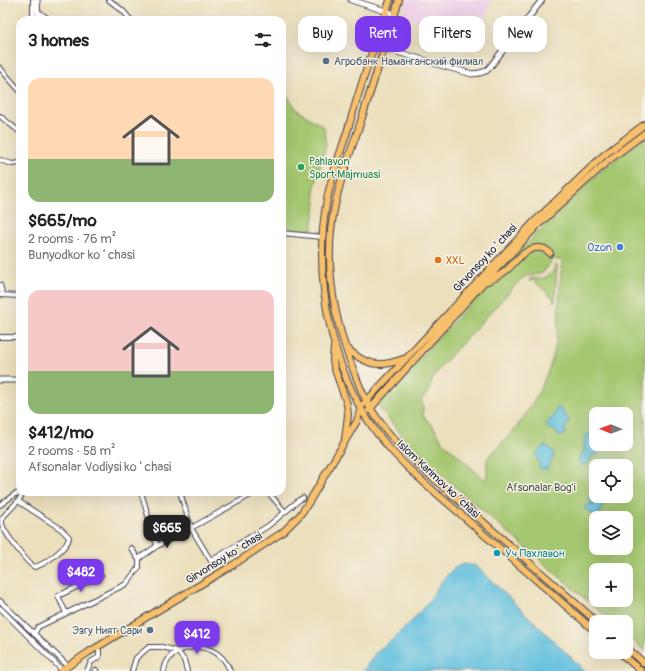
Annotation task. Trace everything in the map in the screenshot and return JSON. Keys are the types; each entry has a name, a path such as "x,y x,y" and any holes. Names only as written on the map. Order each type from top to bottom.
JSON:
{"main road":[{"name":"Islom Karimov koʻchasi","path":"390,0 328,191 322,237 323,285 335,345 344,371 361,407 385,443 404,464 499,551 589,626"},
{"name":"Islom Karimov koʻchasi","path":"395,14 399,0"},
{"name":"Islom Karimov koʻchasi","path":"383,52 340,184 332,222 330,278 334,306 343,344 366,401 390,435 423,469 589,615"},
{"name":"Girvonsoy koʻchasi","path":"357,421 484,282 574,187 608,152 645,124"},
{"path":"349,126 358,129"},
{"name":"Girvonsoy koʻchasi","path":"586,175 645,133"},
{"name":"Girvonsoy koʻchasi","path":"61,671 96,647 226,569 283,532 303,511 345,442 357,421 361,407 366,401 507,249 574,187"},
{"path":"484,282 497,277 531,249 537,247 550,253"},
{"path":"343,344 359,357 371,363 387,364 405,359"},
{"path":"335,345 333,360 334,367 347,404 348,415 345,442"},
{"path":"633,653 645,664"},
{"path":"627,659 641,671"}],"street":[{"path":"33,0 33,16"},
{"path":"37,0 38,16"},
{"path":"109,0 117,5 127,16"},
{"path":"350,0 395,14"},
{"path":"397,52 472,74 486,71 542,0"},
{"path":"37,11 44,16"},
{"path":"0,68 16,86"},
{"path":"0,116 16,129"},
{"path":"0,160 12,164 16,164"},
{"path":"286,233 322,237"},
{"path":"0,285 2,295 16,296"},
{"path":"0,337 16,337"},
{"path":"0,380 16,380"},
{"path":"0,505 16,494"},
{"path":"18,501 61,528 69,537 69,541 65,547 41,565 35,567 28,563 2,524 2,518 21,496"},
{"path":"142,496 157,546"},
{"path":"181,496 191,528 211,561 268,526 303,498"},
{"path":"34,634 38,627 126,584 138,566 141,557 157,546 249,496"},
{"path":"271,496 285,512"},
{"path":"131,548 139,560"},
{"path":"66,613 58,596 101,575"},
{"path":"0,601 68,666"},
{"path":"0,608 61,671"},
{"path":"164,671 167,661 177,651 192,646 206,647 217,653 228,665 230,671"},
{"path":"87,671 91,662 99,657 99,651 96,647"},
{"path":"132,671 136,658 149,647 162,647 177,651 184,660 187,671"}],"shaded area":[{"path":"407,0 492,0 485,19 485,16 419,16 419,23 411,20 411,16 402,16"}],"green space":[{"name":"Pahlavon Sport Majmuasi","path":"286,95 295,109 324,127 326,144 314,190 316,204 312,230 298,231 286,226"},
{"name":"Afsonalar Bog'i","path":"645,136 645,651 633,640 633,615 604,615 595,607 633,607 633,563 589,563 589,602 415,452 379,407 387,393 517,253 597,174","holes":["553,259 563,261 560,281 556,343 551,364 542,386 524,417 487,459 487,475 485,480 443,442 432,425 423,416 423,406 421,400 428,392 433,378 442,365 521,279 526,276 543,272"]},
{"path":"555,265 557,266 555,302 553,301 554,299 532,279 529,281 531,278 547,277 554,269"}],"water":[{"path":"557,408 563,410 563,414 569,420 566,426 565,434 561,436 558,435 555,430 548,429 546,425 554,416"},
{"path":"589,434 589,451 600,451 589,459 589,463 587,465 580,464 578,462 583,453 585,439"},
{"path":"545,446 549,447 554,455 547,469 540,469 536,456 538,451"},
{"path":"604,503 600,511 589,512 585,509 586,505"},
{"path":"464,564 476,566 585,671 363,671 377,651 391,641 415,618 429,601 441,582 454,568"}],"place":[{"name":"Агробанк Наманганский филиал","path":"326,61"},
{"name":"Pahlavon Sport Majmuasi","path":"301,167"},
{"name":"Ozon","path":"620,247"},
{"name":"XXL","path":"438,260"},
{"name":"Уч Пахлавон","path":"497,553"},
{"name":"Эзгу Ният Сари","path":"150,630"}]}
